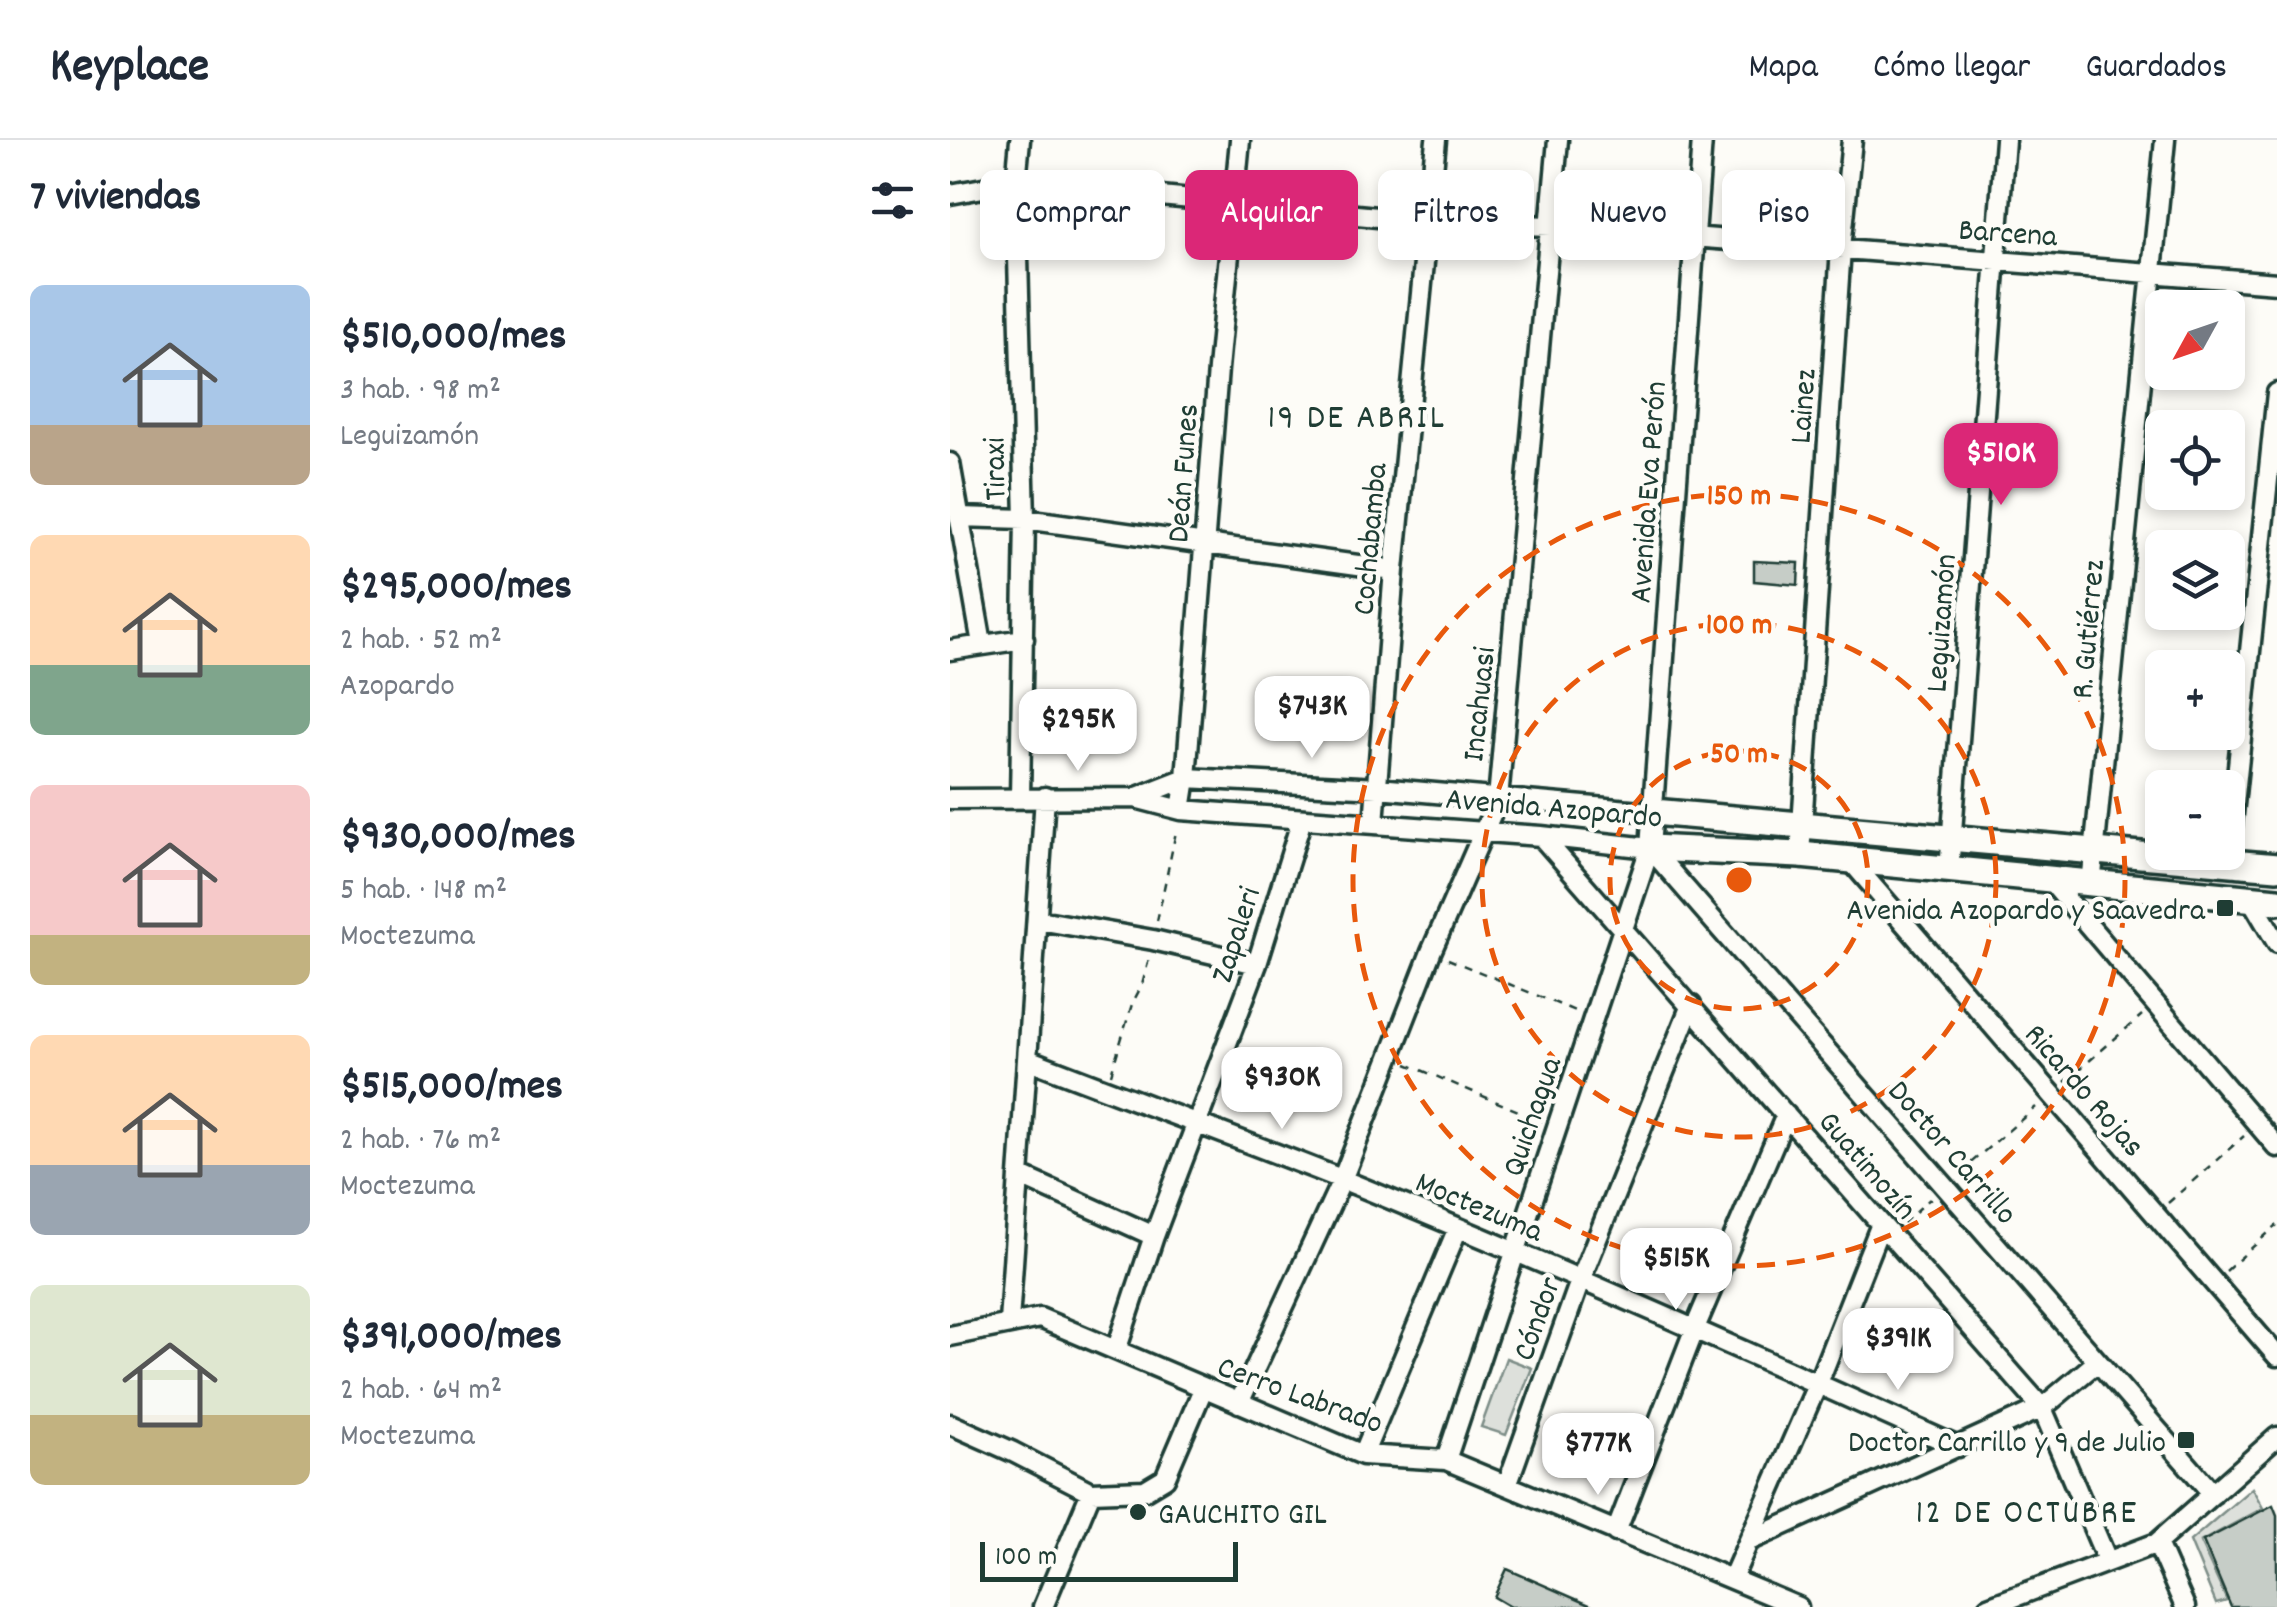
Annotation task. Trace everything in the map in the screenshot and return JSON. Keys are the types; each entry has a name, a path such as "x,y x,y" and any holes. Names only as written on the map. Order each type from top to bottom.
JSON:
{"street":[{"name":"Tiraxi","path":"1017,170 1020,140"},
{"name":"Deán Funes","path":"1238,170 1240,140"},
{"name":"Cochabamba","path":"1433,170 1436,140"},
{"name":"Incahuasi","path":"1239,1403 1342,1180 1431,952 1498,799 1558,140"},
{"name":"Avenida Eva Perón","path":"1700,170 1702,140"},
{"name":"Lainez","path":"1845,209 1852,140"},
{"name":"Leguizamón","path":"1949,872 2005,140"},
{"name":"R. Gutiérrez","path":"2091,884 2165,140"},
{"name":"Barcena","path":"950,194 980,189"},
{"name":"Barcena","path":"1534,225 1554,226"},
{"name":"Barcena","path":"1845,248 2277,283"},
{"name":"Tiraxi","path":"1018,260 1024,519 1020,797"},
{"name":"Deán Funes","path":"1181,810 1229,260"},
{"name":"Cochabamba","path":"1374,823 1424,260"},
{"name":"Avenida Eva Perón","path":"1650,848 1692,260"},
{"name":"Lainez","path":"1800,855 1840,260"},
{"path":"2238,770 2277,393"},
{"path":"950,462 982,644"},
{"path":"959,517 1024,519 1394,570"},
{"path":"950,650 1024,639"},
{"name":"Avenida Azopardo","path":"1135,798 1186,778 1378,788 2145,855"},
{"path":"1009,1322 1044,798"},
{"path":"950,799 1135,798"},
{"name":"Avenida Azopardo","path":"1135,798 1181,810 1542,836 1650,848 1800,855 2264,901"},
{"path":"1542,836 1568,805"},
{"name":"Zapaleri","path":"1117,1348 1154,1236 1258,964 1302,818"},
{"name":"Guatimozín","path":"1542,836 2042,1408 2107,1560"},
{"name":"Quichagua","path":"1446,1460 1650,848"},
{"name":"Doctor Carrillo","path":"1650,848 2214,1494"},
{"name":"Ricardo Rojas","path":"1850,861 2277,1356"},
{"name":"Avenida Azopardo","path":"2245,864 2277,867"},
{"path":"2050,880 2277,1147"},
{"path":"2264,901 2277,943"},
{"path":"1038,920 1258,964"},
{"name":"Cóndor","path":"1507,1485 1580,1281 1691,1006"},
{"name":"Moctezuma","path":"1027,1059 1517,1252 1958,1447"},
{"path":"1616,1532 1695,1328 1786,1114"},
{"path":"1019,1175 1154,1236"},
{"path":"1363,1454 1458,1228"},
{"path":"1732,1579 1886,1229"},
{"name":"Cerro Labrado","path":"950,1336 1040,1318 1363,1454 1446,1460 1798,1607"},
{"path":"1749,1541 2042,1408 2097,1362"},
{"path":"950,1424 1091,1492 1144,1490 1166,1478 1203,1389"},
{"path":"1988,1607 2157,1543 2277,1436"},
{"path":"1043,1607 1091,1492"},
{"path":"2157,1543 2184,1607"}],"path":[{"path":"1431,952 1595,1019"},
{"path":"1886,1229 1944,1186 2155,1004"},
{"path":"1390,1057 1558,1127"},
{"path":"2155,1214 2257,1124"},
{"path":"2214,1282 2277,1226"}],"shaded area":[{"path":"1506,1358 1532,1368 1506,1435 1481,1427"},
{"path":"2252,1488 2263,1508 2200,1542 2227,1601 2216,1604 2190,1541"}],"building":[{"path":"1754,561 1799,563 1798,585 1754,581"},
{"path":"2273,1505 2277,1515 2277,1607 2231,1607 2203,1541"},
{"path":"1507,1569 1594,1607 1511,1607 1494,1597"}],"place":[{"name":"Avenida Azopardo y Saavedra","path":"2225,908"},
{"name":"Doctor Carrillo y 9 de Julio","path":"2186,1440"},
{"name":"GAUCHITO GIL","path":"1138,1512"}],"district":[{"name":"19 DE ABRIL","path":"1357,415"},
{"name":"12 DE OCTUBRE","path":"2027,1510"}]}
